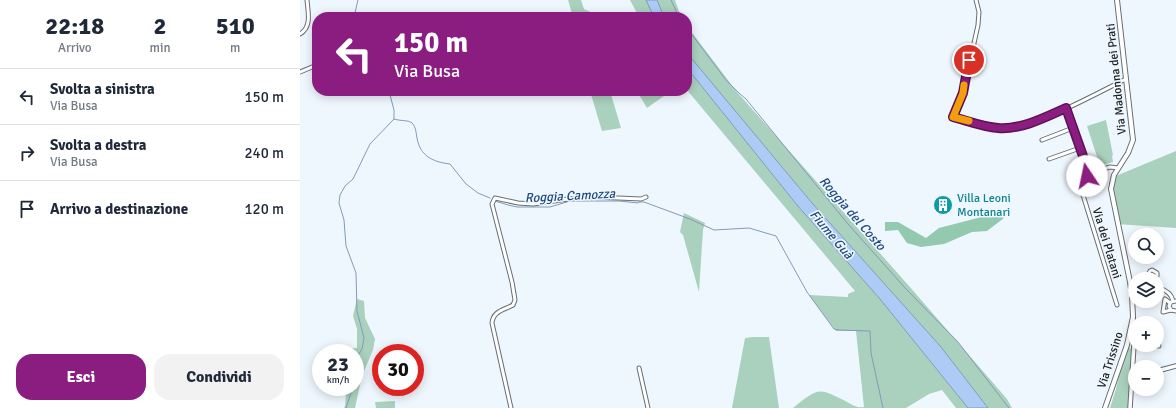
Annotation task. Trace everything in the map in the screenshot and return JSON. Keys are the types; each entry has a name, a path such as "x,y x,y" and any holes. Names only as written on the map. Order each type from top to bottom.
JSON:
{"main road":[{"name":"Via Madonna dei Prati","path":"1117,0 1133,140 1128,153 1118,168 1111,190 1130,282 1133,316"},
{"name":"Via Trissino","path":"1105,408 1128,340"}],"street":[{"path":"300,34 308,26 307,0"},
{"path":"976,0 979,12 978,25 963,93 953,117 999,128 1015,127 1066,108 1126,79"},
{"path":"300,72 312,67"},
{"path":"1066,108 1089,173 1110,167 1118,168"},
{"path":"1042,140 1073,128"},
{"path":"1049,159 1080,148"},
{"name":"Via dei Platani","path":"1089,173 1080,180 1079,183 1117,305"},
{"path":"511,408 492,323 493,317 497,312 513,305 515,300 512,282 493,209 493,200 495,198 518,203 533,204 595,197 641,199 646,197"},
{"path":"1164,290 1172,295 1173,302 1169,307 1171,310"},
{"path":"1173,302 1165,299 1163,312 1171,310 1176,311 1176,316"},
{"path":"1164,370 1176,366"},
{"path":"639,368 648,408"},
{"path":"1130,408 1131,396"}],"green space":[{"path":"568,0 581,0 584,9 590,12 572,12"},
{"path":"630,0 646,0 652,12 636,12"},
{"path":"657,0 675,0 679,12 662,12"},
{"path":"692,33 737,92 909,286 1007,399 1012,408 988,408 941,347 812,203 692,60"},
{"path":"692,74 797,205 880,299 968,408 956,408 942,390 929,394 906,408 793,408 809,396 820,392 831,394 856,406 864,407 856,331 836,331 809,295 848,297 848,294 855,291 692,96"},
{"path":"592,96 611,96 621,128 602,131"},
{"path":"640,96 664,96 647,108"},
{"path":"1106,120 1113,162 1100,166 1087,126"},
{"path":"1176,151 1176,228 1116,224 1109,183 1111,178"},
{"path":"684,213 705,223 703,230 699,292 683,235 680,232"},
{"path":"997,213 999,216 1004,218 987,231 972,232 944,244 921,247 907,243 898,230 885,231 885,222 898,222 926,238 939,228"},
{"path":"357,299 364,301 365,318 375,339 374,344 372,344 372,352 364,371 364,344 357,344 357,329 353,316"},
{"path":"769,337 779,408 732,408 745,338"},
{"path":"1126,343 1128,346 1128,352 1133,352 1132,360 1128,360 1129,408 1110,408 1116,389"},
{"path":"346,396 358,396 355,408 344,408"},
{"path":"395,401 395,408 376,408 375,402"}],"water":[{"path":"646,0 657,0 662,12 652,12"},
{"name":"Fiume Guà","path":"692,59 812,203 941,347 988,408 968,408 880,299 797,205 692,74"}],"waterway":[{"path":"355,12 358,0"},
{"name":"Roggia del Costo","path":"671,0 677,12"},
{"name":"Roggia del Costo","path":"692,35 726,80 746,99 848,224 907,290 958,342 1009,408"},
{"path":"363,344 364,338 357,311 356,273 346,246 344,220 339,203 340,195 345,186 353,179 370,144 394,119 394,110 390,96"},
{"name":"Roggia Camozza","path":"394,119 409,121 412,123 424,154 438,162 450,164 466,184 478,193 490,198"},
{"name":"Roggia Camozza","path":"495,201 517,207 550,207 570,201 644,202 690,219 714,230 749,228 776,236 807,292 834,329 870,331 871,353 883,408"},
{"path":"346,408 350,396"}],"slow traffic":[{"path":"964,85 963,93 953,117 969,121"}],"place":[{"name":"Villa Leoni Montanari","path":"943,205"}],"route":[{"path":"969,60 963,93 953,117 990,127 1015,127 1041,119 1066,108 1089,173 1087,176"}]}
